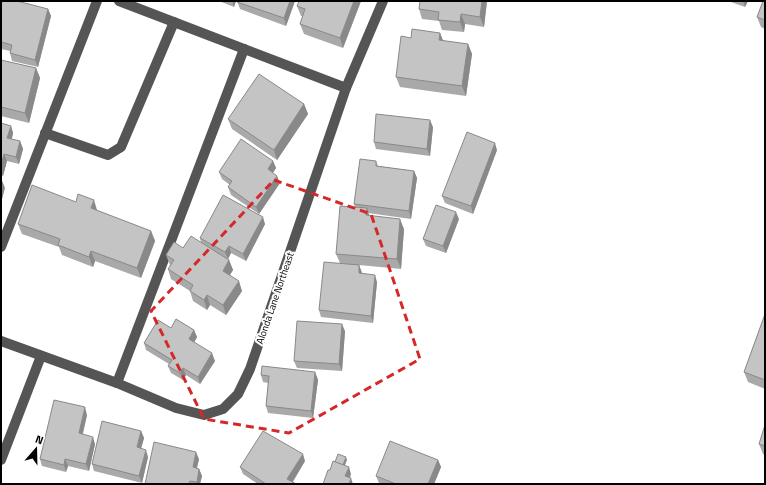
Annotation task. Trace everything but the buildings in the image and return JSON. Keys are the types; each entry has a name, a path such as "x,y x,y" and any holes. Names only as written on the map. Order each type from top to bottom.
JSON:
{"street":[{"path":"1,246 97,1"},
{"path":"119,1 346,88"},
{"name":"Alonda Lane Northeast","path":"1,341 117,383 176,408 204,415 223,410 238,394 250,369 346,88 383,1"},
{"path":"45,134 108,155 121,147 174,22"},
{"path":"117,383 244,49"},
{"path":"1,460 41,356"}],"highlighted area":[{"path":"274,180 371,214 420,359 289,433 204,419 151,311"}]}
